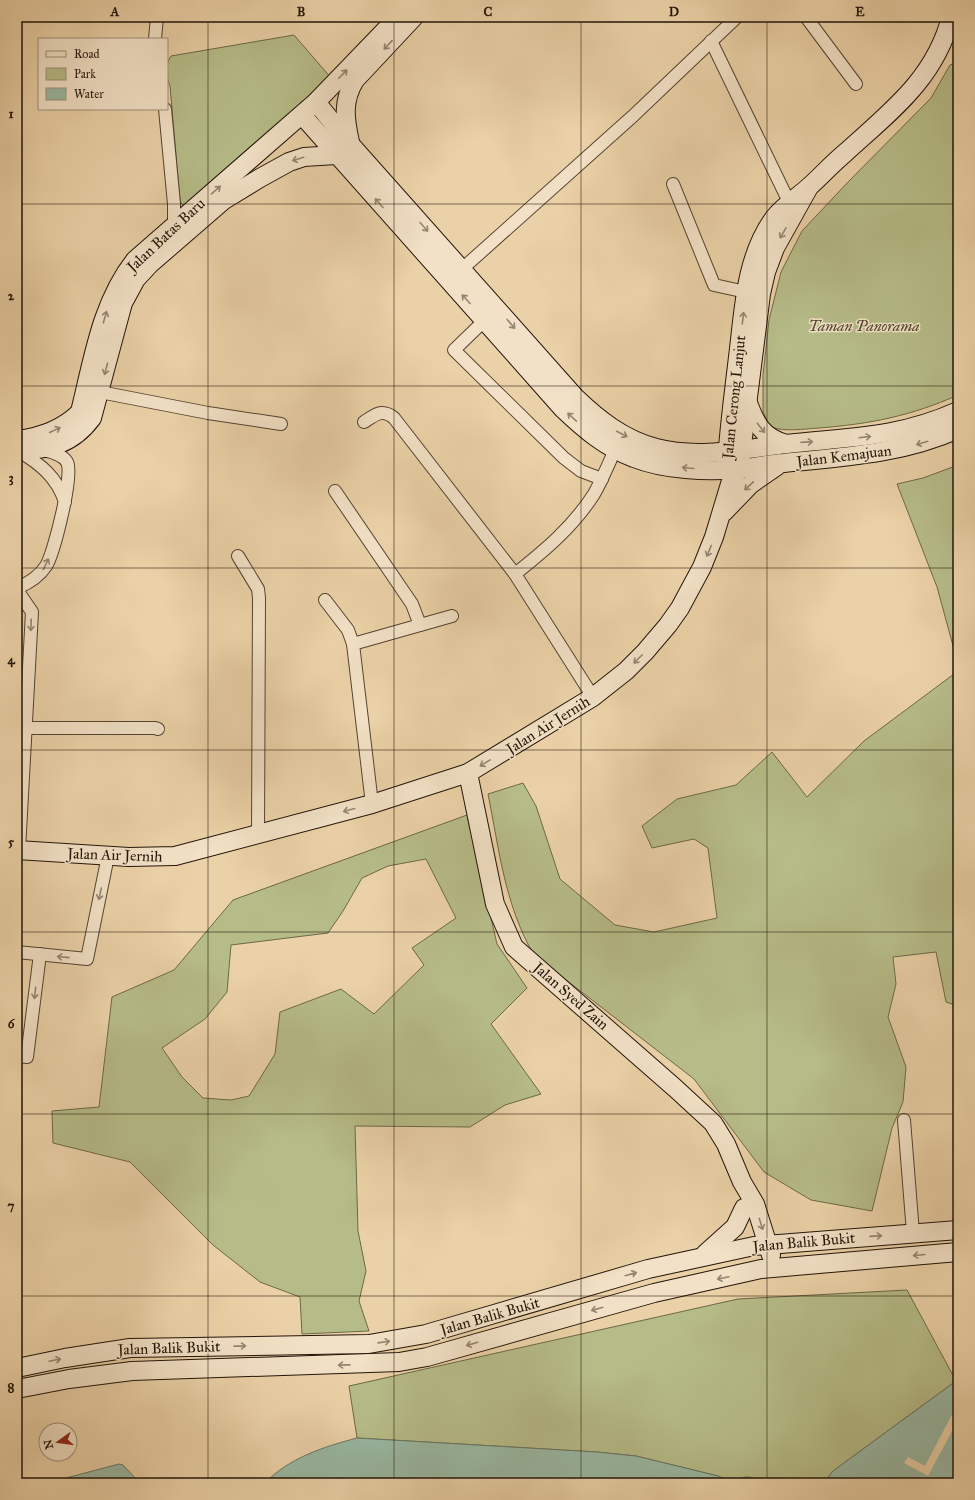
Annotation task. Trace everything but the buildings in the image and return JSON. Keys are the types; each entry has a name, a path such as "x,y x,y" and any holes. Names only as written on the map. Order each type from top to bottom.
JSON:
{"main road":[{"name":"Jalan Batas Baru","path":"18,447 68,424 80,412 111,298 122,276 135,260 302,115 398,17"},
{"path":"343,150 344,109 350,88 355,80 414,17"},
{"name":"Jalan Cerong Lanjut","path":"734,450 729,426 746,292 751,267 761,239 775,217 789,202 809,187 908,95 926,72 946,38 951,17"},
{"path":"316,102 343,150"},
{"path":"302,115 343,150"},
{"name":"Jalan Batas Baru","path":"18,447 38,448 61,444 71,440 83,431 92,418 124,303 136,279 150,264 224,200 260,178 290,162 304,157 343,150"},
{"name":"Jalan Kemajuan","path":"343,150 462,269 575,397 597,419 620,434 656,448 680,452 734,450 880,435 930,422 958,411"},
{"name":"Jalan Kemajuan","path":"343,150 485,320 562,408 597,439 615,450 653,464 732,474 781,463 890,451 936,439 958,429"},
{"name":"Jalan Cerong Lanjut","path":"732,474 734,450 747,400 761,294 766,272 774,248 809,187"},
{"path":"747,400 753,416 766,435 774,440 787,444"},
{"path":"700,452 716,441 729,426"},
{"path":"722,514 751,484 781,463"},
{"name":"Jalan Air Jernih","path":"18,850 147,858 175,856 372,804 468,773 593,697 626,671 668,625 680,608 702,567 722,514 732,474"},
{"name":"Jalan Syed Zain","path":"468,773 495,904 514,947 675,1088 712,1123 726,1144 742,1182"},
{"path":"742,1182 744,1208 761,1245 768,1268"},
{"path":"742,1182 755,1204 761,1245"},
{"path":"703,1256 734,1228 744,1208"},
{"name":"Jalan Balik Bukit","path":"17,1368 65,1358 130,1348 369,1344 395,1341 426,1334 648,1269 703,1256 761,1245 958,1230"},
{"name":"Jalan Balik Bukit","path":"17,1389 68,1379 132,1371 398,1362 427,1357 654,1294 768,1268 958,1252"}],"street":[{"path":"155,38 157,17"},
{"path":"462,269 633,116 737,17"},
{"path":"806,17 856,84"},
{"path":"711,41 789,202"},
{"path":"165,110 174,204 174,226"},
{"path":"673,184 714,285 746,292"},
{"path":"485,320 454,350 564,458 581,471 602,479"},
{"path":"100,392 208,413 281,424"},
{"path":"364,422 381,412 387,412 394,418 515,574 593,697"},
{"path":"18,447 52,477 60,488 65,503"},
{"path":"18,850 27,728 32,612 17,589 39,575 47,565 65,503 69,480 67,462 62,457 38,448"},
{"path":"515,574 550,546 579,515 602,479 615,450"},
{"path":"334,491 412,604 420,625"},
{"path":"238,556 258,589 259,598 258,834"},
{"path":"325,600 348,630 353,644 372,804"},
{"path":"353,644 452,616"},
{"path":"27,728 140,728 158,730"},
{"path":"17,952 87,959 108,856"},
{"path":"17,1056 28,1057 40,954"},
{"path":"904,1120 913,1233"}],"green space":[{"path":"294,35 332,79 186,210 180,201 170,86 168,79 168,63 171,56"},
{"name":"Taman Panorama","path":"958,62 958,395 907,414 856,424 788,430 770,427 763,412 763,375 769,320 781,272 802,231 931,98 950,65"},
{"path":"958,465 958,664 937,587 897,484 923,478"},
{"path":"958,671 958,1006 946,1002 936,952 893,957 896,984 888,1017 906,1067 903,1102 892,1128 872,1211 811,1200 764,1172 694,1079 534,955 516,917 504,877 488,794 523,783 536,806 560,879 615,925 654,932 717,918 708,848 694,839 652,848 642,826 677,799 736,785 772,752 807,797 864,741"},
{"path":"467,815 497,944 527,988 491,1024 541,1094 505,1105 470,1127 355,1126 358,1231 366,1271 359,1301 369,1331 302,1334 300,1297 260,1282 213,1245 130,1162 53,1143 52,1111 99,1107 112,997 174,970 233,900","holes":["426,859 456,918 412,948 424,965 374,1014 341,989 280,1012 275,1054 249,1096 231,1100 203,1098 182,1077 162,1048 205,1019 227,992 231,945 328,933 362,878 388,866"]},
{"path":"907,1290 956,1381 833,1471 824,1483 762,1483 747,1477 740,1478 732,1482 718,1476 636,1456 597,1452 357,1438 349,1386 738,1299"}],"water":[{"path":"958,1381 958,1483 824,1483 833,1471"},
{"path":"357,1438 597,1452 636,1456 718,1476 732,1482 741,1478 750,1477 762,1483 265,1483 274,1474 307,1454"},
{"path":"119,1464 123,1465 140,1483 47,1483"}],"pier":[{"path":"958,1403 958,1420 928,1476 904,1463 908,1457 925,1466"}]}
